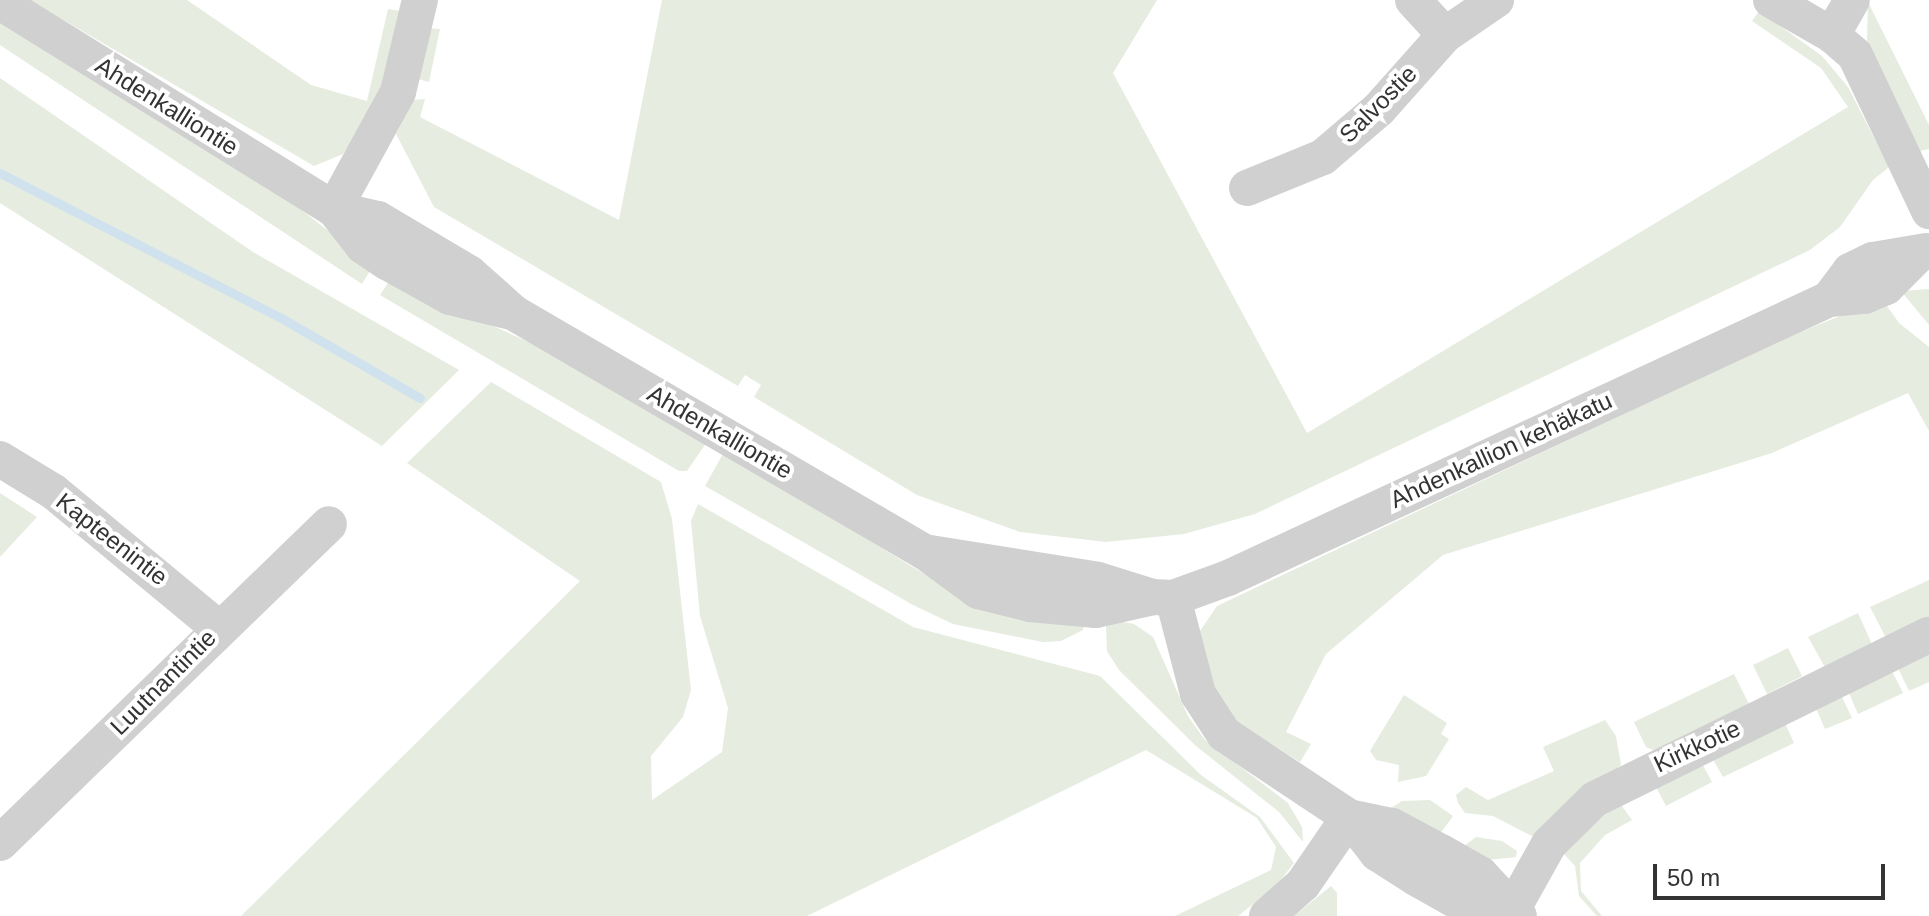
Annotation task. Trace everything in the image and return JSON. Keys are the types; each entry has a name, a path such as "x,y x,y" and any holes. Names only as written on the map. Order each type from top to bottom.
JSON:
{"street":[{"path":"334,209 398,92 420,0"},
{"path":"1413,0 1445,35"},
{"name":"Salvostie","path":"1247,188 1323,157 1379,109 1445,35 1496,0"},
{"path":"1771,0 1832,35 1855,55 1929,211"},
{"path":"1832,35 1852,0"},
{"name":"Ahdenkalliontie","path":"0,2 334,209 378,219 469,273 514,313 925,552 978,591 1004,599 1096,610 1163,598"},
{"name":"Ahdenkallion kehäkatu","path":"1163,598 1228,578 1829,299 1865,296 1886,287 1925,251"},
{"name":"Kapteenintie","path":"0,459 54,492 217,627"},
{"name":"Luutnantintie","path":"0,843 217,627 329,524"},
{"path":"1163,598 1210,717 1242,747 1349,817 1392,826 1480,874 1515,914"},
{"name":"Kirkkotie","path":"1515,914 1549,844 1595,799 1929,635"},
{"path":"1267,916 1303,884 1349,817"}],"shaded area":[{"path":"29,0 187,0 311,85 367,101 388,9 401,11 386,78 372,113 343,154 314,166"},
{"path":"662,0 1157,0 1113,73 1307,433 1848,107 1821,68 1752,21 1759,11 1822,56 1848,87 1889,167 1873,180 1840,227 1810,250 1255,514 1184,534 1106,542 1020,532 917,495 754,397 761,385 745,375 738,386 434,207 396,134 413,100 425,99 420,117 619,220"},
{"path":"1868,2 1929,125 1929,149 1920,151 1867,41"},
{"path":"0,22 299,208 373,266 362,284 0,45"},
{"path":"429,28 440,29 429,82 418,79"},
{"path":"0,78 253,252 459,370 382,446 0,203"},
{"path":"393,275 444,304 558,355 707,442 687,471 679,471 380,295"},
{"path":"1929,289 1929,325 1901,291"},
{"path":"1882,299 1899,323 1929,347 1929,431 1908,393 1772,453 1443,555 1326,654 1286,732 1311,744 1300,762 1234,720 1208,678 1200,631 1217,606 1778,341"},
{"path":"491,382 661,482 672,519 691,690 683,717 651,756 652,800 722,752 728,708 700,616 691,521 698,504 913,627 1100,676 1201,775 1260,817 1294,863 1275,887 1238,916 1175,916 1271,870 1276,847 1257,818 1146,750 807,916 241,916 580,581 407,463"},
{"path":"724,452 926,575 1085,619 1083,630 1061,641 1043,642 953,624 913,605 705,486"},
{"path":"0,493 37,517 0,557"},
{"path":"1929,580 1929,619 1892,639 1885,636 1870,607"},
{"path":"1858,613 1871,642 1869,650 1826,669 1808,637"},
{"path":"1116,621 1134,624 1153,637 1188,716 1205,740 1288,803 1302,827 1303,842 1279,812 1196,746 1119,670 1107,651 1106,626"},
{"path":"1788,648 1802,676 1767,694 1753,665"},
{"path":"1929,654 1929,682 1909,691 1898,668"},
{"path":"1892,671 1903,693 1858,714 1848,691"},
{"path":"1734,674 1749,704 1655,751 1646,747 1634,722"},
{"path":"1404,695 1447,723 1441,734 1449,739 1426,776 1398,782 1399,765 1376,760 1370,751"},
{"path":"1841,695 1852,718 1825,729 1815,706"},
{"path":"1605,720 1616,736 1621,765 1534,837 1493,816 1465,813 1458,803 1456,795 1466,787 1488,800 1554,771 1543,747"},
{"path":"1784,721 1794,743 1723,777 1711,756"},
{"path":"1701,762 1712,782 1666,806 1654,783"},
{"path":"1430,800 1453,816 1437,838 1389,809 1402,801"},
{"path":"1619,802 1632,820 1605,835 1580,863 1581,891 1602,916 1597,916 1579,896 1575,866 1563,853"},
{"path":"1476,837 1502,841 1517,851 1516,857 1488,860 1460,849"},
{"path":"1331,886 1337,893 1337,916 1294,916"}],"waterway":[{"path":"0,173 283,319 420,398"}]}
